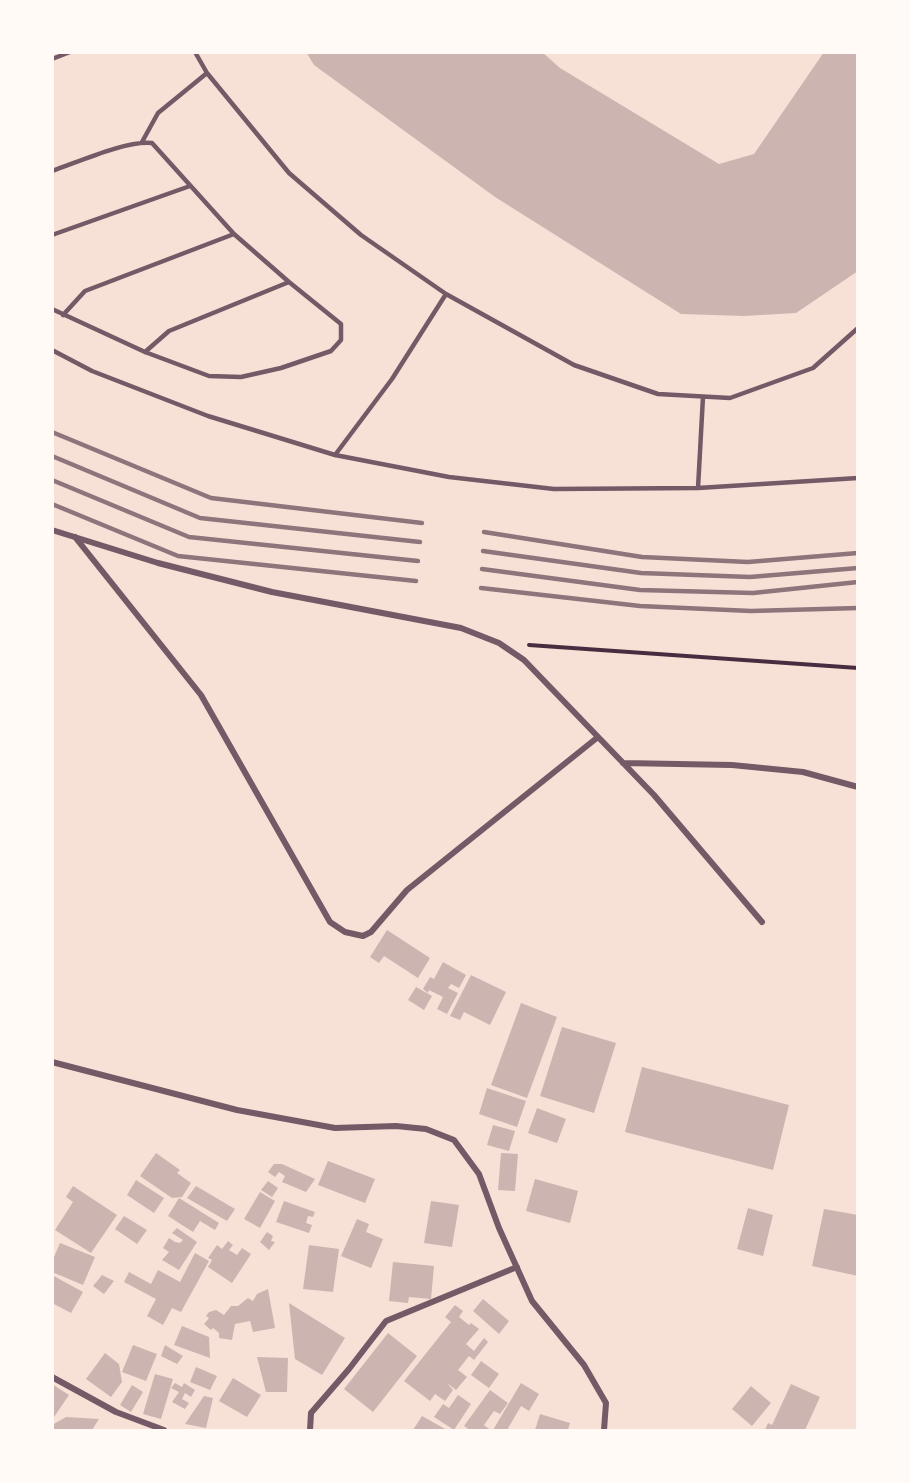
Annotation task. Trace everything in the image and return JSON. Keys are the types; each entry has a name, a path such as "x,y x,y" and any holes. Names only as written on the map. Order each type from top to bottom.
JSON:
{"street":[{"path":"52,530 158,563 249,586 460,628 499,643 524,660 654,795 762,922"},
{"path":"75,537 201,695 330,922 345,932 363,936 372,932 407,890 598,737"},
{"path":"623,763 744,766 803,772 858,787"},
{"path":"52,1062 237,1110 335,1128 396,1126 426,1129 454,1140 479,1174 499,1228 532,1301 584,1365 606,1404 604,1431"},
{"path":"310,1431 310,1413 386,1322 517,1267"},
{"path":"52,1377 116,1412 164,1431"}],"lane":[{"path":"52,59 70,52"},
{"path":"195,52 207,73 289,172 361,235 446,294 574,365 658,394 730,398 813,368 858,328"},
{"path":"142,142 158,113 207,73"},
{"path":"52,171 142,142 152,143 234,234 341,324 341,340 331,351 281,368 241,377 209,376 145,352 52,309"},
{"path":"52,235 190,186"},
{"path":"63,315 85,291 234,234"},
{"path":"145,352 169,331 289,282"},
{"path":"335,455 392,379 446,294"},
{"path":"52,350 92,370 208,416 335,455 449,477 554,489 698,488 858,478"},
{"path":"698,488 703,397"}],"path":[{"path":"499,643 858,668"}],"building":[{"path":"306,52 542,52 560,68 719,164 754,154 824,52 858,52 858,271 796,313 744,316 681,314 495,197 314,65"},
{"path":"387,930 430,958 418,978 384,956 379,963 370,957"},
{"path":"443,962 466,975 459,988 451,984 448,988 458,993 447,1014 437,1009 443,997 429,990 428,993 423,989 430,977 434,979"},
{"path":"471,975 506,992 490,1025 464,1012 460,1020 450,1016"},
{"path":"416,987 432,996 424,1010 408,1000"},
{"path":"521,1003 557,1017 527,1098 491,1085"},
{"path":"562,1027 616,1043 594,1113 540,1096"},
{"path":"642,1067 789,1105 773,1170 625,1132"},
{"path":"487,1088 526,1101 517,1127 479,1114"},
{"path":"537,1108 566,1119 557,1143 528,1133"},
{"path":"493,1125 515,1131 509,1151 487,1145"},
{"path":"156,1153 180,1170 177,1173 191,1183 182,1197 172,1198 140,1176"},
{"path":"501,1153 518,1154 515,1191 498,1190"},
{"path":"328,1161 375,1179 365,1203 318,1185"},
{"path":"274,1164 282,1164 315,1179 306,1192 282,1182 285,1176 279,1172 275,1177 268,1172"},
{"path":"535,1179 578,1191 570,1223 526,1211"},
{"path":"136,1180 164,1198 154,1213 127,1195"},
{"path":"268,1181 278,1188 272,1197 261,1190"},
{"path":"73,1186 117,1215 91,1253 55,1230 73,1202 66,1197"},
{"path":"196,1186 235,1209 227,1221 187,1198"},
{"path":"260,1192 275,1201 260,1228 244,1219"},
{"path":"179,1198 219,1223 215,1230 200,1221 193,1232 168,1216"},
{"path":"284,1201 315,1212 313,1217 308,1216 306,1223 312,1225 309,1233 276,1222"},
{"path":"431,1201 459,1205 452,1247 424,1243"},
{"path":"748,1208 773,1215 763,1256 737,1249"},
{"path":"824,1209 858,1215 858,1276 812,1266"},
{"path":"124,1216 147,1230 137,1244 115,1229"},
{"path":"357,1219 369,1224 366,1232 383,1239 371,1268 341,1256"},
{"path":"177,1228 197,1242 179,1270 162,1260 169,1252 163,1248 169,1238 180,1243 183,1240 172,1233"},
{"path":"267,1232 273,1236 271,1241 275,1242 269,1250 260,1242"},
{"path":"228,1241 233,1245 229,1250 237,1255 242,1248 251,1254 232,1283 208,1267 212,1260 208,1258 217,1245 222,1249"},
{"path":"60,1243 95,1257 83,1285 52,1272 52,1262"},
{"path":"309,1245 339,1249 333,1292 303,1289"},
{"path":"195,1253 209,1261 181,1312 172,1308 163,1325 147,1316 156,1299 124,1282 129,1272 151,1284 158,1270 180,1282"},
{"path":"393,1262 434,1266 431,1299 409,1297 408,1303 389,1301"},
{"path":"52,1275 83,1292 71,1313 52,1303"},
{"path":"102,1275 114,1281 104,1294 93,1286"},
{"path":"268,1289 275,1328 253,1332 250,1321 235,1324 232,1340 219,1338 219,1333 204,1324 209,1318 206,1316 209,1312 216,1310 224,1315 231,1306 238,1306 248,1298 253,1301 257,1294"},
{"path":"483,1299 509,1321 499,1334 473,1311"},
{"path":"289,1303 345,1338 322,1375 295,1359"},
{"path":"455,1305 463,1311 459,1317 479,1329 466,1344 474,1351 484,1338 488,1342 474,1360 469,1356 458,1370 467,1377 456,1390 447,1383 453,1390 445,1401 435,1394 430,1401 404,1381 451,1322 445,1317"},
{"path":"182,1326 209,1337 210,1358 174,1345"},
{"path":"388,1333 417,1356 373,1412 344,1389"},
{"path":"133,1345 157,1354 146,1381 122,1372"},
{"path":"165,1345 183,1356 177,1364 161,1356"},
{"path":"105,1353 119,1364 122,1382 111,1397 86,1379"},
{"path":"257,1357 288,1358 287,1392 266,1392"},
{"path":"481,1361 499,1374 489,1388 471,1375"},
{"path":"196,1367 217,1376 210,1390 190,1382"},
{"path":"155,1374 173,1379 161,1419 143,1414"},
{"path":"233,1378 261,1395 247,1417 219,1401"},
{"path":"175,1383 182,1387 184,1383 195,1390 191,1397 185,1393 182,1399 189,1403 185,1409 172,1402 179,1392 171,1388"},
{"path":"521,1383 539,1394 529,1411 521,1406 507,1430 493,1430"},
{"path":"52,1384 69,1395 52,1420"},
{"path":"791,1384 820,1397 805,1430 765,1430 768,1423 772,1425"},
{"path":"132,1385 143,1392 131,1412 120,1405"},
{"path":"751,1386 771,1403 752,1426 732,1409"},
{"path":"490,1390 508,1403 500,1414 494,1411 484,1425 489,1429 470,1430 464,1426"},
{"path":"458,1395 471,1404 454,1430 434,1417 443,1404 449,1408"},
{"path":"204,1396 213,1398 206,1428 185,1424"},
{"path":"540,1414 570,1423 568,1430 535,1430"},
{"path":"422,1416 447,1430 413,1430"},
{"path":"66,1417 99,1419 92,1430 52,1430 52,1425"}],"railway":[{"path":"52,432 211,498 422,523"},
{"path":"52,456 200,518 420,542"},
{"path":"52,480 189,537 418,561"},
{"path":"52,504 178,556 416,581"},
{"path":"484,532 642,557 748,562 858,553"},
{"path":"483,551 641,573 750,577 858,568"},
{"path":"482,569 640,590 753,593 858,582"},
{"path":"481,588 640,606 751,611 858,608"}]}
